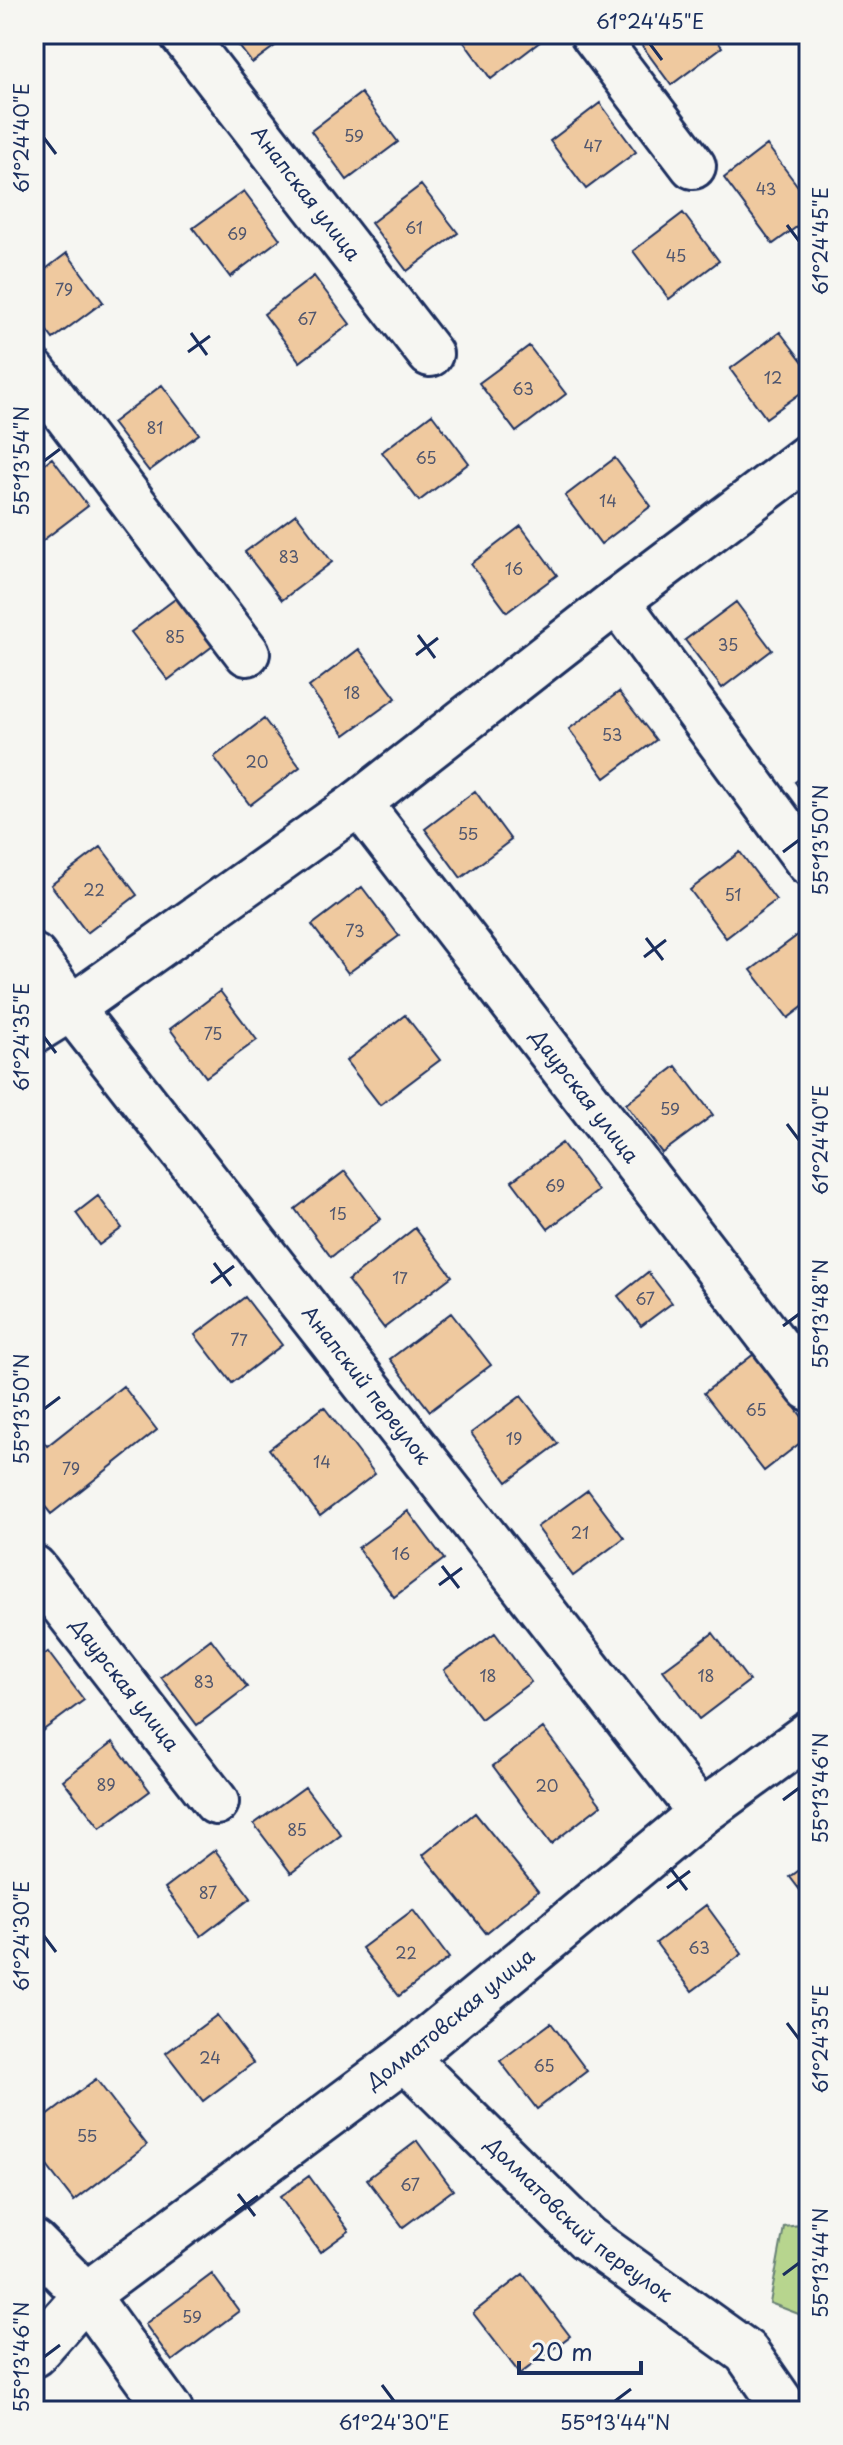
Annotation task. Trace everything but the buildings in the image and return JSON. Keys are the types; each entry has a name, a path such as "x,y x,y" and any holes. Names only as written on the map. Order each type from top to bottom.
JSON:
{"street":[{"name":"Анапская улица","path":"182,34 430,354"},
{"path":"593,34 693,166"},
{"path":"34,372 247,653"},
{"path":"34,1031 71,1008 359,803 617,601 809,456"},
{"path":"617,601 809,863"},
{"name":"Даурская улица","path":"359,803 809,1388"},
{"name":"Анапский переулок","path":"34,957 701,1813"},
{"name":"Даурская улица","path":"34,1568 216,1802"},
{"name":"Долматовская улица","path":"34,2354 86,2295 405,2058 701,1813 809,1734"},
{"name":"Долматовский переулок","path":"405,2058 587,2238 746,2352 787,2411"},
{"path":"34,2243 86,2295 170,2411"}],"green space":[{"path":"809,2224 809,2318 770,2303 784,2227"}]}
